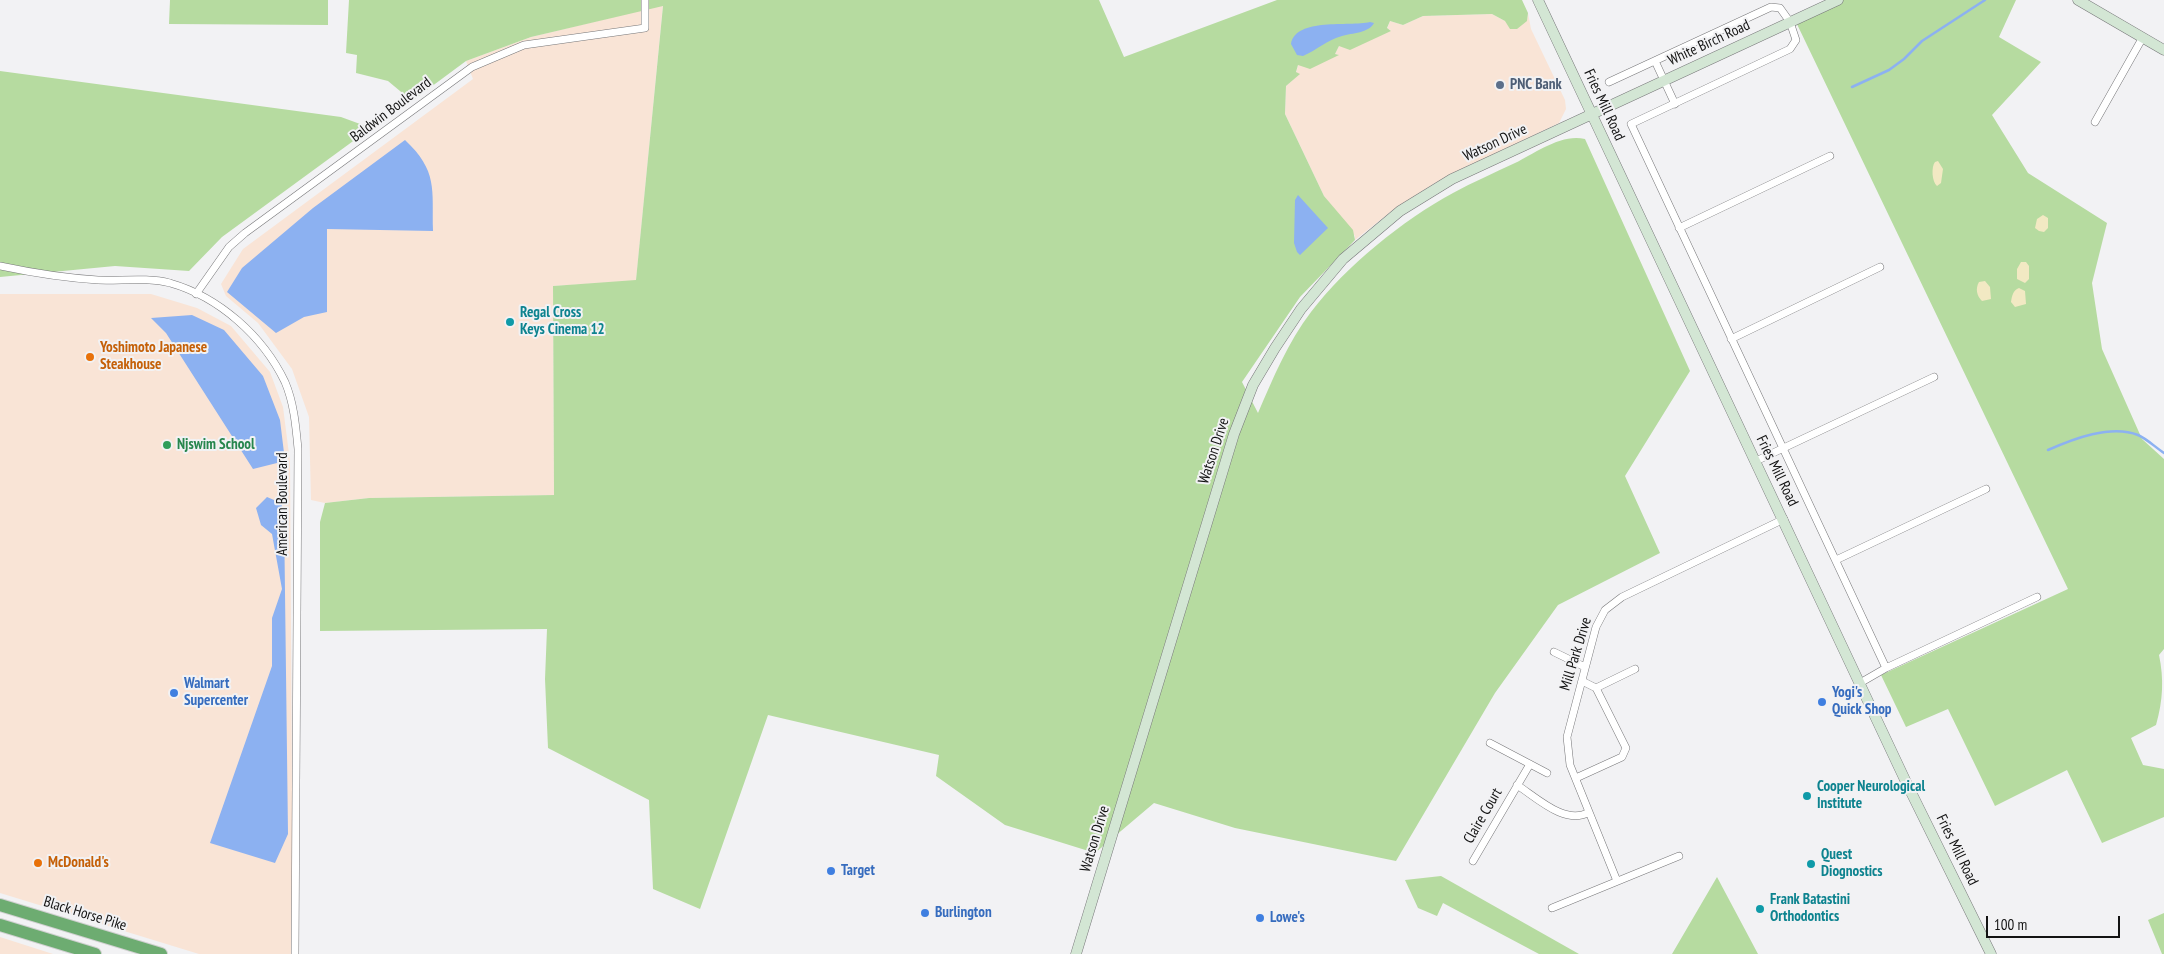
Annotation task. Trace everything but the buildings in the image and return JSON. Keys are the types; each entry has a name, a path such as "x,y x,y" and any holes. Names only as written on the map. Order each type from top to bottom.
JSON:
{"highway":[{"path":"0,900 20,911"},
{"name":"Black Horse Pike","path":"0,905 161,954"},
{"path":"0,924 95,954"}],"street":[{"name":"Baldwin Boulevard","path":"196,294 218,261 234,242 472,67 524,45 645,28 645,0"},
{"name":"Fries Mill Road","path":"1538,0 1784,519 1906,782 1991,954"},
{"name":"White Birch Road","path":"1592,114 1838,0"},
{"path":"2078,0 2164,50"},
{"path":"1609,82 1771,7 1775,6 1784,11 1790,22 1796,40 1790,49 1631,124 1886,668"},
{"path":"2095,122 2143,37"},
{"path":"1655,61 1675,104"},
{"name":"Watson Drive","path":"1076,954 1234,434 1253,385 1275,348 1301,308 1343,259 1400,210 1452,179 1592,114"},
{"path":"1679,228 1830,156"},
{"name":"American Boulevard","path":"0,266 41,275 169,283 196,294 233,317 272,359 285,384 294,413 298,466 295,954"},
{"path":"1731,339 1880,267"},
{"path":"1756,461 1934,377"},
{"path":"1836,560 1986,489"},
{"name":"Mill Park Drive","path":"1617,881 1570,766 1567,738 1596,626 1605,610 1622,597 1784,519"},
{"path":"1860,683 1886,668 2037,597"},
{"path":"1554,652 1585,667"},
{"path":"1596,688 1635,669"},
{"path":"1576,778 1622,756 1626,748 1596,688 1582,681"},
{"path":"1490,743 1547,773"},
{"name":"Claire Court","path":"1473,861 1530,764"},
{"name":"Claire Court","path":"1517,785 1567,816 1580,817 1589,812"},
{"path":"1552,908 1679,856"}],"shaded area":[{"path":"663,5 636,281 553,286 554,495 369,498 325,503 311,500 309,417 292,369 258,323 226,296 221,284 243,249 473,79 466,61 531,37"},
{"path":"1528,13 1531,29 1565,100 1566,109 1559,123 1435,183 1393,210 1355,240 1355,236 1324,196 1285,114 1286,86 1299,74 1296,73 1298,65 1338,55 1335,54 1339,46 1391,30 1387,29 1390,21 1403,25 1423,16 1492,14 1505,21 1527,21"},
{"path":"0,294 151,294 197,308 231,326 270,372 283,407 290,462 293,954 199,954 0,893"},
{"path":"0,937 53,954 0,954"}],"green space":[{"path":"170,0 328,0 328,25 169,24"},
{"path":"349,0 1099,0 1124,57 1277,0 1522,0 1528,13 1527,21 1517,29 1510,29 1505,21 1492,14 1423,16 1403,25 1390,21 1387,28 1391,31 1350,50 1339,46 1335,54 1339,55 1310,69 1298,65 1296,72 1300,74 1286,86 1285,114 1324,196 1353,230 1355,240 1300,297 1242,382 1258,413 1288,348 1311,312 1358,261 1395,230 1434,204 1461,189 1549,145 1567,139 1585,139 1690,371 1625,476 1660,553 1558,605 1495,693 1396,861 1235,828 1154,803 1095,853 1005,825 936,776 939,755 768,715 700,909 653,889 649,800 548,748 545,679 547,629 320,631 320,522 325,503 369,498 554,495 553,286 636,280 663,6 531,37 466,61 412,101 388,81 356,73 357,55 346,53"},
{"path":"1840,0 2016,0 1999,37 2041,62 1992,115 2028,173 2107,223 2092,283 2102,349 2142,439 2164,459 2164,649 2159,655 2162,673 2160,707 2156,725 2131,738 2143,765 2164,769 2164,817 2102,843 2067,770 1995,806 1948,709 1906,727 1881,675 2068,589 1795,20"},
{"path":"0,71 341,117 371,128 222,237 189,271 115,266 0,277"},
{"path":"1441,876 1579,954 1539,954 1443,903 1437,916 1418,908 1405,880"},
{"path":"1717,877 1758,954 1672,954"},
{"path":"2164,913 2164,954 2162,954 2148,920"}],"sand":[{"path":"1938,161 1943,169 1941,183 1937,186 1933,178 1933,171 1935,162"},
{"path":"2043,215 2048,218 2048,228 2044,232 2035,228 2037,219"},
{"path":"2021,262 2026,262 2029,266 2029,279 2025,283 2017,279 2017,269"},
{"path":"1985,281 1990,287 1991,299 1982,301 1978,295 1977,287 1979,282"},
{"path":"2019,288 2025,291 2026,304 2015,307 2011,302 2014,292"}],"water":[{"path":"1374,23 1368,29 1337,38 1303,56 1297,55 1291,44 1295,36 1302,30 1313,26"},
{"path":"405,140 416,151 428,171 432,192 433,231 327,229 327,312 304,317 276,333 227,292 242,268 313,208"},
{"path":"1298,195 1328,228 1300,255 1294,243 1295,200"},
{"path":"192,315 224,330 263,376 280,420 285,461 253,469 166,333 151,318"},
{"path":"267,497 281,503 284,512 288,834 275,863 210,843 272,666 272,618 282,589 272,534 261,525 256,508"}],"waterway":[{"path":"1852,87 1889,70 1904,59 1922,41 1985,0"},
{"path":"2048,450 2092,434 2116,431 2138,435 2164,453"}],"place":[{"name":"PNC Bank","path":"1500,85"},
{"name":"Regal Cross Keys Cinema 12","path":"510,322"},
{"name":"Yoshimoto Japanese Steakhouse","path":"90,357"},
{"name":"Njswim School","path":"167,445"},
{"name":"Walmart Supercenter","path":"174,693"},
{"name":"Yogi's Quick Shop","path":"1822,702"},
{"name":"Cooper Neurological Institute","path":"1807,796"},
{"name":"McDonald's","path":"38,863"},
{"name":"Quest Diognostics","path":"1811,864"},
{"name":"Target","path":"831,871"},
{"name":"Frank Batastini Orthodontics","path":"1760,909"},
{"name":"Burlington","path":"925,913"},
{"name":"Lowe's","path":"1260,918"}]}
